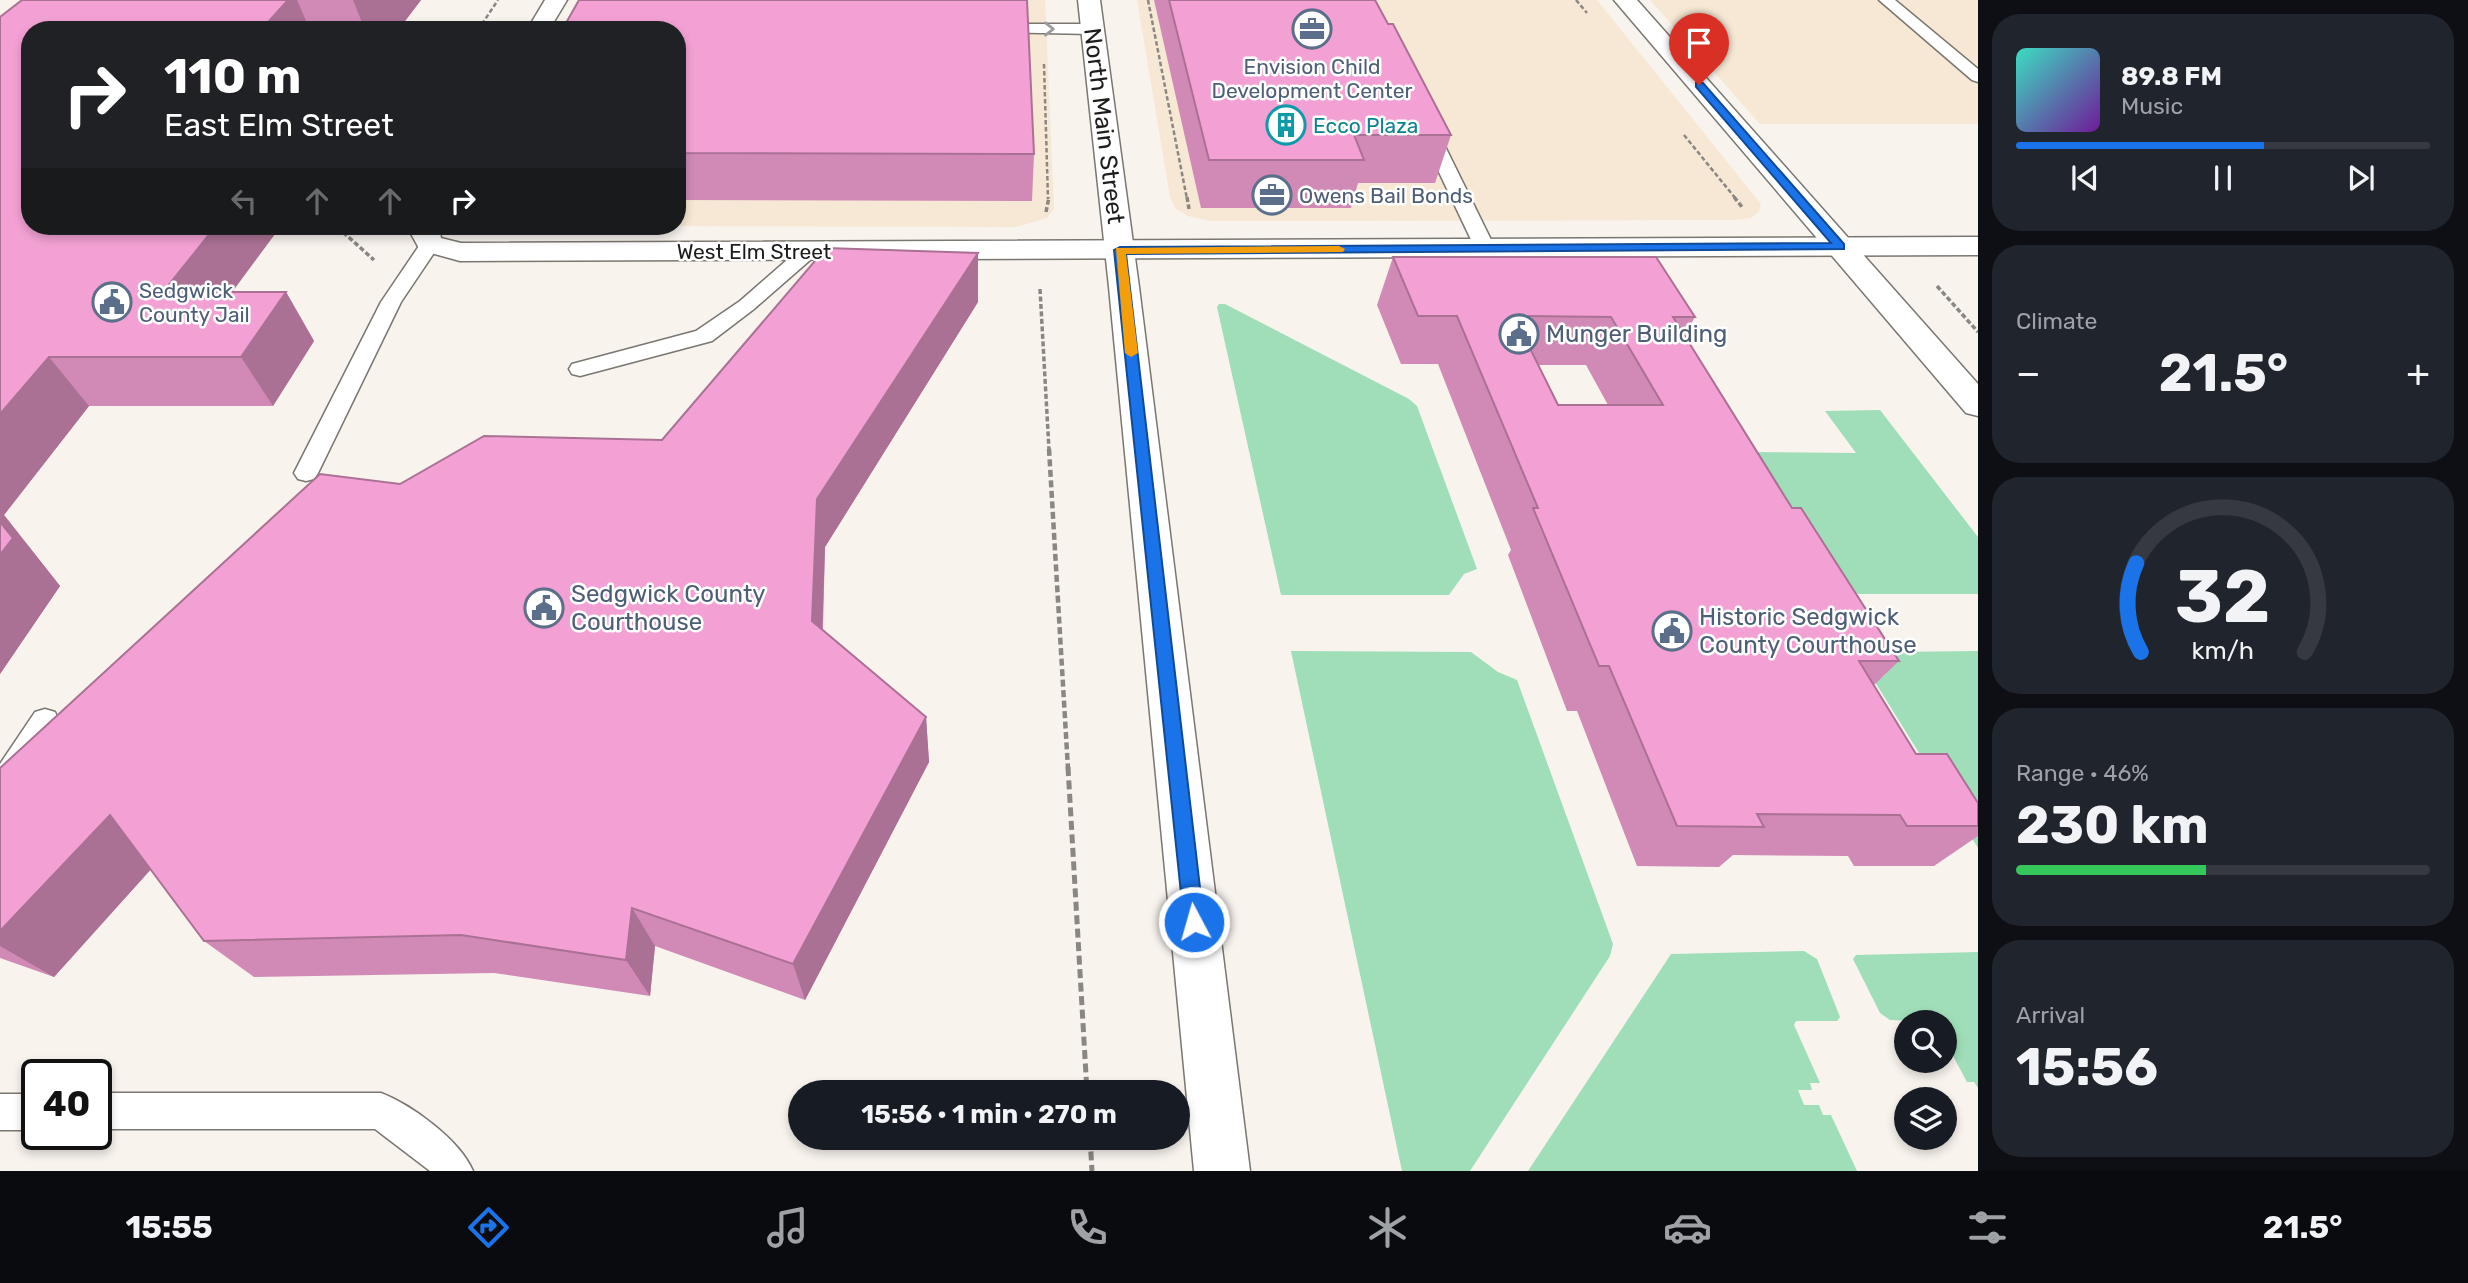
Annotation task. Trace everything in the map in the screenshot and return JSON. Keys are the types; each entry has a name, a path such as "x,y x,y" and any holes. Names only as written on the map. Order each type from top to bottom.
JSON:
{"street":[{"path":"543,21 556,0"},
{"path":"1625,0 1978,405"},
{"name":"North Main Street","path":"1090,14 1122,269 1222,1171"},
{"name":"West Elm Street","path":"428,235 460,252 1042,250 1122,269 1193,250 1978,246"}],"lane":[{"path":"1886,0 1978,77"},
{"path":"974,29 1042,29 1090,14"},
{"path":"1422,118 1485,248"},
{"path":"306,473 391,302 428,235"},
{"path":"580,369 704,336 747,305 810,250"},
{"path":"0,790 45,721"},
{"path":"112,1111 381,1111 443,1157 454,1171"},
{"path":"0,1112 21,1112"}],"path":[{"path":"484,21 498,0"},
{"path":"1148,0 1189,210 1193,250"},
{"path":"1576,0 1590,18"},
{"path":"1042,29 1050,189 1042,250"},
{"path":"1679,128 1774,247"},
{"path":"1086,1080 1040,286 1122,269"},
{"path":"1091,1150 1092,1171"}],"shaded area":[{"path":"582,0 1045,0 1054,209 1047,218 1016,227 686,226 686,21 570,21"},
{"path":"1137,0 1597,0 1761,204 1759,212 1751,218 1732,220 1210,221 1188,216 1176,209 1170,197"},
{"path":"1650,0 1978,0 1978,124 1760,124"}],"green space":[{"path":"1219,304 1225,304 1409,399 1417,406 1477,569 1464,574 1449,595 1281,595 1217,307"},
{"path":"1880,410 1978,537 1978,594 1858,594 1824,574 1735,452 1856,453 1825,411"},
{"path":"1291,651 1471,652 1498,672 1517,680 1613,944 1610,956 1470,1171 1402,1171"},
{"path":"1978,651 1978,848 1875,682 1885,675 1895,652"},
{"path":"1804,951 1817,959 1840,1017 1837,1021 1796,1021 1794,1025 1820,1083 1810,1083 1812,1090 1798,1090 1804,1105 1819,1105 1823,1115 1831,1115 1857,1171 1528,1171 1671,954"},
{"path":"1978,952 1978,1088 1974,1082 1967,1082 1957,1063 1957,1010 1894,1010 1894,1020 1890,1020 1880,1013 1853,959 1856,955"}],"building":[{"path":"22,0 288,0 269,21 21,21 21,235 209,235 163,292 286,292 241,357 49,357 0,414 0,17"},
{"path":"579,0 1027,0 1034,154 686,153 686,21 567,21"},
{"path":"1169,0 1375,0 1388,24 1393,24 1451,135 1354,135 1364,160 1209,160"},
{"name":"Sedgwick County Courthouse","path":"826,248 978,253 817,499 812,621 926,717 793,964 632,908 626,960 461,935 204,941 110,815 0,931 0,768 320,474 400,484 484,436 662,440"},
{"path":"1393,257 1656,257 1695,317 1673,317 1792,508 1801,508 1899,661 1859,661 1916,754 1947,754 1978,803 1978,826 1907,826 1900,815 1757,814 1764,827 1677,826 1609,666 1599,666 1533,508 1538,508 1457,316 1418,316","holes":["1514,316 1611,317 1663,405 1558,405"]},
{"path":"0,522 13,538 0,555"}],"slow traffic":[{"path":"1131,353 1120,250 1339,249"}],"place":[{"name":"Envision Child Development Center","path":"1312,29"},
{"name":"Ecco Plaza","path":"1286,125"},
{"name":"Owens Bail Bonds","path":"1272,195"},
{"name":"Sedgwick County Jail","path":"112,302"},
{"name":"Munger Building","path":"1519,334"},
{"name":"Sedgwick County Courthouse","path":"544,608"},
{"name":"Historic Sedgwick County Courthouse","path":"1672,631"}],"route":[{"path":"1194,922 1120,250 1840,246 1699,85"}]}
